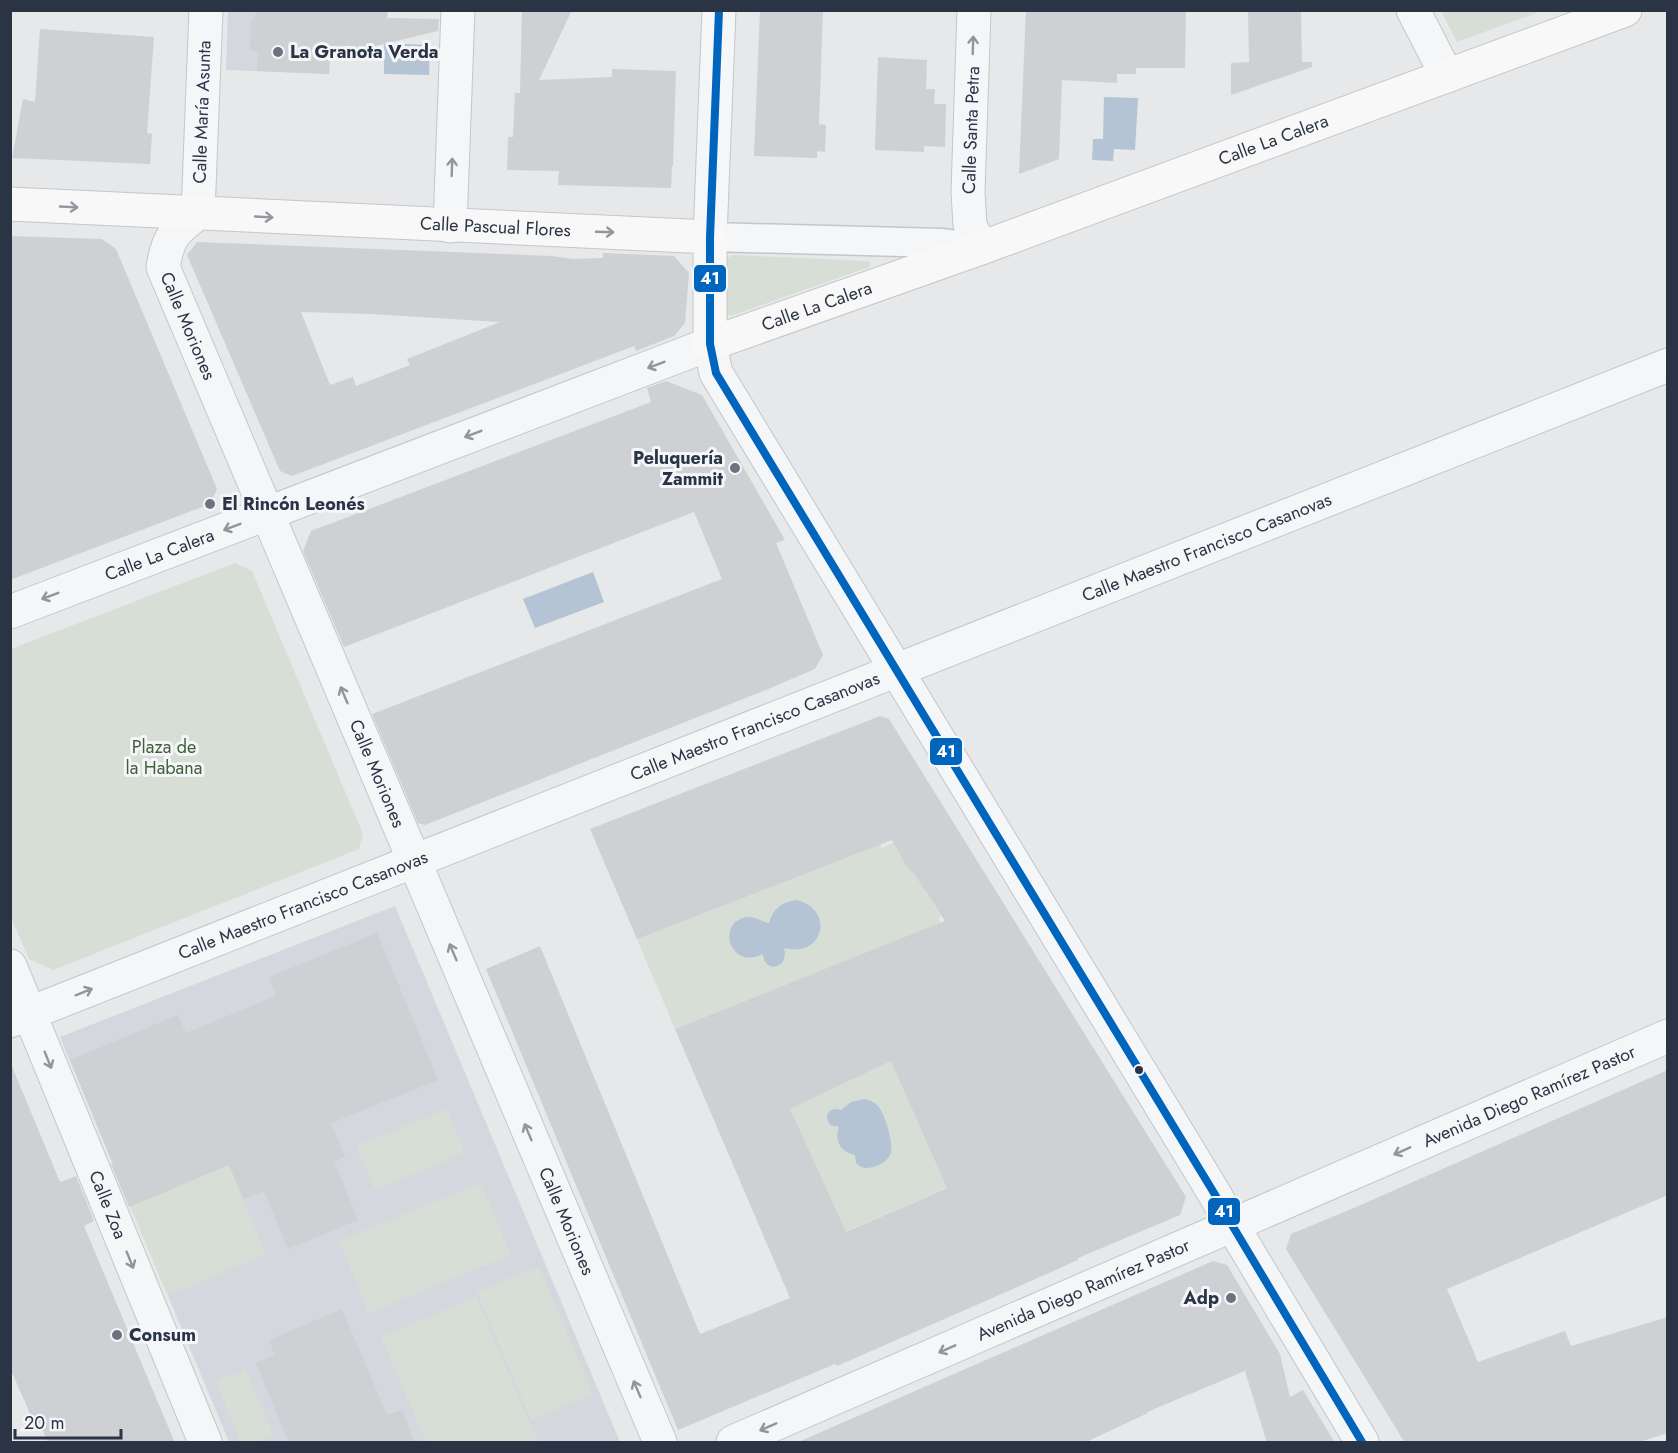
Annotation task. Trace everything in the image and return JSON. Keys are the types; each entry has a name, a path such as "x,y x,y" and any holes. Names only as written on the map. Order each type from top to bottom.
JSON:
{"main road":[{"name":"Calle La Calera","path":"710,344 981,248 1625,10"},
{"name":"Calle Pascual Flores","path":"10,204 710,237"},
{"path":"710,237 710,344"}],"street":[{"name":"Calle María Asunta","path":"198,213 206,10"},
{"path":"450,226 458,10"},
{"path":"710,237 719,10"},
{"name":"Calle Santa Petra","path":"974,10 968,192 970,225 981,248"},
{"path":"1413,10 1447,76"},
{"name":"Calle Moriones","path":"198,213 179,227 167,245 163,267 660,1443"},
{"name":"Calle Pascual Flores","path":"710,237 941,243 981,248"},
{"path":"710,344 716,373 1214,1193 1362,1443"},
{"name":"Calle La Calera","path":"10,612 710,344"},
{"name":"Calle Maestro Francisco Casanovas","path":"20,1017 1668,365"},
{"name":"Calle Zoa","path":"10,966 20,1017 205,1443"},
{"name":"Avenida Diego Ramírez Pastor","path":"732,1443 1668,1036"}],"shaded area":[{"name":"La Granota Verda","path":"228,11 332,11 329,74 226,70"},
{"path":"395,906 620,1442 415,1442 401,1409 323,1442 229,1442 60,1037"}],"green space":[{"path":"1441,11 1542,11 1457,42"},
{"path":"733,255 868,261 871,264 869,267 731,316 726,314 726,259"},
{"name":"Plaza de la Habana","path":"235,563 252,571 363,834 359,849 53,970 29,959 11,917 11,649"},
{"path":"896,841 910,872 912,871 941,916 938,918 943,927 962,1181 847,1231 822,1245 790,1109 891,1061 909,936 675,1029 637,939 880,844 882,848"},
{"path":"447,1109 465,1153 375,1190 356,1146"},
{"path":"229,1165 266,1254 168,1296 130,1206"},
{"path":"481,1183 511,1255 369,1313 339,1241"},
{"path":"539,1266 593,1394 531,1420 477,1292"},
{"path":"476,1297 538,1442 426,1442 381,1337"},
{"path":"245,1369 274,1436 259,1442 241,1442 216,1382"}],"water":[{"path":"384,43 430,45 429,75 384,74"},
{"path":"1104,97 1138,98 1135,150 1114,149 1113,161 1092,160 1093,139 1103,139"},
{"path":"593,572 604,602 535,628 523,599"},
{"path":"797,900 809,905 817,913 820,932 816,940 798,949 784,948 783,961 776,966 768,964 763,954 752,957 742,956 735,951 729,935 731,927 737,921 750,917 769,923 773,913 779,907"},
{"path":"865,1099 873,1102 881,1110 891,1141 890,1155 884,1162 868,1168 858,1165 855,1155 842,1148 837,1136 839,1126 830,1124 827,1115 830,1111 841,1110 851,1102"}],"building":[{"name":"La Granota Verda","path":"259,10 388,10 387,18 439,19 438,31 376,46 375,50 330,47 329,74 257,71 258,51 250,50 251,23"},
{"path":"522,10 572,10 539,80 612,77 612,69 676,71 671,188 558,185 559,171 507,170 508,137 513,137 515,93 520,93"},
{"path":"760,10 823,10 819,124 826,125 825,152 817,151 817,158 754,156"},
{"path":"1026,10 1186,10 1185,68 1136,68 1136,74 1117,74 1117,83 1062,80 1059,159 1019,174"},
{"path":"1248,10 1301,10 1302,62 1312,62 1312,67 1231,95 1231,63 1249,62"},
{"path":"40,29 154,37 147,133 152,134 150,164 12,158 23,99 35,102"},
{"path":"878,57 927,60 926,89 935,89 934,104 946,104 945,147 924,146 924,152 875,150"},
{"path":"10,236 102,239 116,249 217,489 210,504 10,580"},
{"path":"197,242 552,256 573,259 603,258 603,253 674,256 689,273 685,323 674,336 636,351 634,346 292,476 280,471 187,255","holes":["301,312 500,322 407,359 410,365 356,386 353,377 330,385"]},
{"path":"666,381 702,395 785,540 776,543 823,655 815,669 766,690 425,825 418,823 372,714 722,579 694,512 344,647 303,551 311,531 651,402 647,388"},
{"path":"880,716 889,719 1186,1197 1180,1215 837,1366 835,1364 678,1430 486,969 540,946 700,1334 790,1298 675,1029 945,921 912,871 910,872 892,840 637,939 590,829","holes":["891,1061 947,1188 846,1232 790,1109"]},
{"path":"377,933 438,1080 331,1123 345,1157 334,1161 358,1220 288,1249 264,1191 243,1199 229,1165 129,1207 70,1060 178,1015 186,1033 276,996 269,977"},
{"path":"11,1064 60,1182 76,1176 94,1221 84,1226 175,1443 48,1443 40,1423 35,1425 10,1368"},
{"path":"1668,1070 1668,1195 1447,1289 1478,1362 1565,1331 1571,1346 1668,1317 1668,1433 1636,1443 1405,1443 1286,1249 1291,1234"},
{"path":"1213,1261 1227,1265 1280,1354 1290,1397 1303,1390 1335,1443 1267,1443 1245,1371 1147,1412 1084,1443 796,1443"},
{"path":"342,1309 387,1415 402,1409 415,1443 289,1443 256,1363 275,1355 269,1340"}],"transit line":[{"name":"41","path":"719,10 710,237 710,344 716,373 1214,1193 1362,1442"}],"place":[{"name":"La Granota Verda","path":"278,52"},
{"name":"Peluquería Zammit","path":"735,468"},
{"name":"El Rincón Leonés","path":"210,504"},
{"name":"Adp","path":"1231,1298"},
{"name":"Consum","path":"117,1335"}]}
